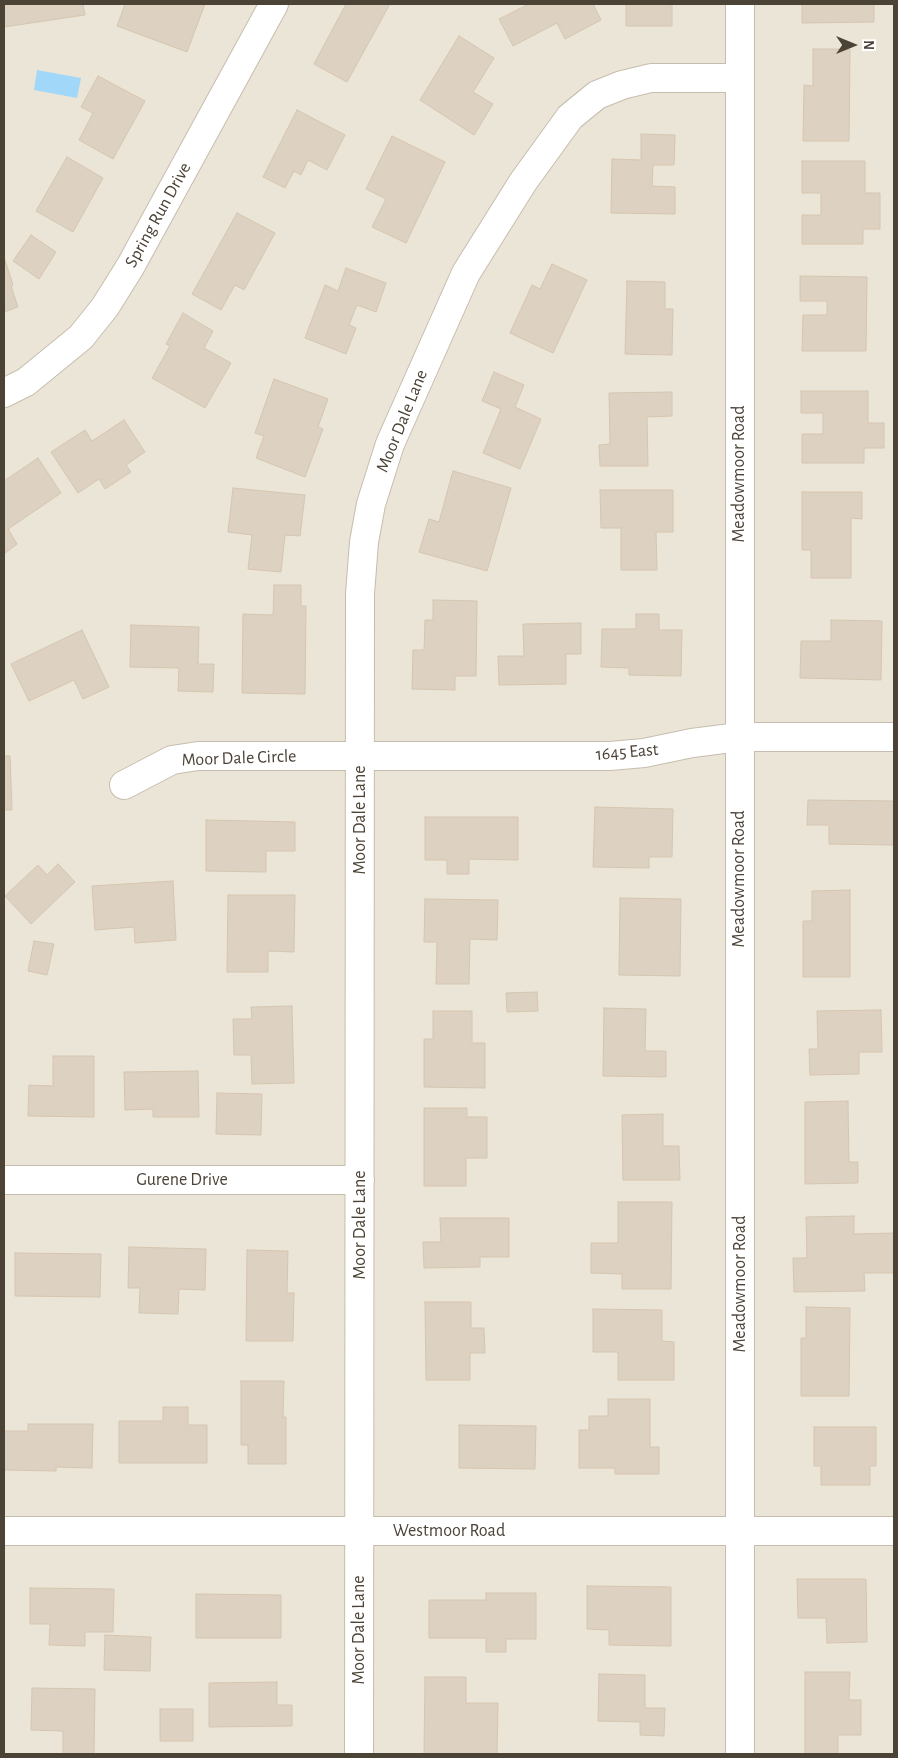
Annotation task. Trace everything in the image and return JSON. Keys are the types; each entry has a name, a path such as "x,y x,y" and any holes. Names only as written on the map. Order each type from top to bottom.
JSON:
{"street":[{"name":"Spring Run Drive","path":"4,392 26,382 81,337 105,307 130,267 274,4"},
{"name":"Meadowmoor Road","path":"740,4 740,1754"},
{"name":"Moor Dale Lane","path":"359,1754 360,594 364,542 371,504 390,444 466,273 524,182 570,117 597,95 622,85 650,78 740,78"},
{"name":"1645 East","path":"360,756 627,755 692,743 739,737 894,737"},
{"name":"Moor Dale Circle","path":"124,785 172,760 198,756 360,756"},
{"name":"Gurene Drive","path":"4,1180 360,1180"},
{"name":"Westmoor Road","path":"4,1531 894,1531"}],"shaded area":[{"path":"4,4 894,4 894,1754 4,1754"}],"water":[{"path":"37,70 81,78 77,98 34,90"}],"building":[{"path":"4,4 83,4 85,15 4,27"},
{"path":"125,4 205,4 187,52 117,26"},
{"path":"346,4 390,4 347,82 314,64"},
{"path":"529,4 593,4 601,20 565,39 557,23 513,46 499,19"},
{"path":"626,4 672,4 672,26 626,26"},
{"path":"802,4 874,4 874,22 802,23"},
{"path":"459,36 494,58 473,92 493,104 474,135 420,100"},
{"path":"813,49 850,49 849,141 803,141 804,85 813,86"},
{"path":"98,76 145,101 113,159 79,140 93,113 81,107"},
{"path":"297,110 345,135 327,170 308,160 301,175 294,171 285,188 263,177"},
{"path":"641,134 675,135 674,165 653,165 652,186 675,187 675,214 611,213 612,159 641,160"},
{"path":"392,136 445,162 406,243 372,227 386,199 366,189"},
{"path":"67,157 103,178 73,232 36,211"},
{"path":"802,161 865,161 865,193 880,193 880,229 863,229 863,244 802,244 802,215 821,215 821,193 802,193"},
{"path":"237,213 275,233 244,290 235,285 221,310 192,294"},
{"path":"31,235 56,252 39,279 13,261"},
{"path":"4,257 18,307 4,312"},
{"path":"552,264 587,280 553,353 510,333 532,285 540,289"},
{"path":"346,268 386,283 376,312 357,305 349,325 356,328 346,354 305,338 325,285 338,291"},
{"path":"800,276 867,277 866,351 802,351 803,315 827,315 827,301 800,301"},
{"path":"627,281 665,282 665,309 673,309 672,355 625,354"},
{"path":"183,313 213,331 204,348 231,363 205,408 152,378 170,346 166,344"},
{"path":"494,372 524,385 515,407 541,419 520,469 483,453 501,409 482,401"},
{"path":"274,379 328,399 318,427 323,429 305,477 256,458 264,436 255,433"},
{"path":"801,391 868,391 868,423 884,423 884,448 864,448 864,463 802,463 802,434 823,434 823,413 801,413"},
{"path":"672,392 672,416 647,417 648,466 600,466 599,445 610,444 609,393"},
{"path":"124,420 145,452 126,465 131,472 105,489 99,479 78,493 51,452 85,430 92,441"},
{"path":"38,458 61,493 8,529 17,544 4,554 4,481"},
{"path":"453,471 511,488 487,571 419,552 429,519 439,522"},
{"path":"233,488 305,495 300,536 285,535 281,572 248,569 252,535 228,532"},
{"path":"600,490 673,490 673,532 656,532 657,570 621,570 621,528 601,528"},
{"path":"802,492 862,492 862,519 851,518 851,578 811,578 811,550 802,550"},
{"path":"274,585 301,585 301,606 306,606 305,694 242,693 243,614 273,615"},
{"path":"433,600 477,601 476,676 455,676 455,690 412,689 413,650 424,650 425,620 433,620"},
{"path":"636,614 659,614 659,630 682,630 681,676 629,675 629,668 601,667 602,629 636,629"},
{"path":"831,620 882,621 881,680 800,678 801,641 831,641"},
{"path":"581,623 581,654 566,654 566,684 499,685 498,656 524,656 523,624"},
{"path":"131,625 199,627 198,664 214,664 213,692 178,691 179,668 130,667"},
{"path":"82,630 109,687 83,699 74,680 29,701 11,664"},
{"path":"4,756 10,756 12,810 4,810"},
{"path":"808,800 894,801 894,845 829,844 829,825 807,825"},
{"path":"595,807 673,809 672,857 649,857 649,868 593,867"},
{"path":"425,817 518,817 518,860 469,859 469,874 447,874 447,860 425,860"},
{"path":"206,820 295,822 295,851 266,851 266,872 206,871"},
{"path":"58,864 75,882 31,924 5,896 38,865 47,875"},
{"path":"173,881 176,940 135,943 134,927 95,930 92,886"},
{"path":"850,890 850,977 803,977 803,921 812,921 812,891"},
{"path":"228,895 295,895 294,952 268,951 268,972 227,972"},
{"path":"620,898 681,899 680,976 619,975"},
{"path":"425,899 498,900 497,940 470,939 469,984 436,984 437,942 424,942"},
{"path":"34,941 54,944 47,975 28,971"},
{"path":"537,992 538,1011 507,1012 506,993"},
{"path":"292,1006 294,1083 252,1084 251,1055 234,1055 233,1019 252,1019 251,1007"},
{"path":"604,1008 646,1009 645,1051 666,1051 666,1077 603,1076"},
{"path":"881,1010 882,1052 859,1052 859,1074 810,1075 809,1049 818,1049 817,1011"},
{"path":"433,1011 472,1011 472,1043 485,1043 485,1088 424,1087 424,1039 433,1039"},
{"path":"53,1056 94,1056 94,1117 28,1116 29,1085 53,1086"},
{"path":"198,1071 199,1117 153,1117 153,1109 125,1110 124,1072"},
{"path":"217,1093 262,1094 261,1135 216,1134"},
{"path":"848,1101 849,1162 858,1162 858,1183 805,1184 805,1102"},
{"path":"424,1108 467,1108 467,1117 487,1117 487,1158 466,1158 466,1186 424,1186"},
{"path":"663,1114 663,1146 679,1146 680,1180 623,1180 622,1115"},
{"path":"618,1202 672,1202 671,1289 622,1289 622,1274 591,1273 591,1243 618,1243"},
{"path":"854,1216 854,1234 894,1233 894,1273 864,1273 865,1291 794,1292 793,1258 807,1258 806,1217"},
{"path":"440,1218 509,1218 509,1257 480,1257 480,1267 424,1268 423,1242 441,1242"},
{"path":"129,1247 206,1249 205,1290 179,1289 178,1314 139,1313 140,1288 128,1288"},
{"path":"247,1250 288,1251 287,1293 294,1293 293,1341 246,1341"},
{"path":"15,1253 101,1254 100,1297 15,1296"},
{"path":"425,1302 471,1302 471,1328 484,1328 485,1353 470,1353 470,1380 426,1380"},
{"path":"806,1307 850,1308 849,1396 801,1396 801,1338 806,1338"},
{"path":"593,1309 662,1310 662,1341 674,1342 674,1380 618,1380 618,1352 593,1352"},
{"path":"241,1381 284,1381 283,1417 286,1417 286,1464 248,1464 248,1445 241,1445"},
{"path":"608,1399 650,1399 650,1447 659,1447 659,1474 615,1474 615,1468 579,1468 579,1430 589,1430 589,1416 608,1416"},
{"path":"163,1407 188,1407 188,1425 207,1425 207,1463 119,1463 119,1421 163,1421"},
{"path":"28,1424 93,1424 92,1468 56,1467 56,1471 4,1470 4,1431 28,1431"},
{"path":"459,1425 536,1426 535,1469 459,1468"},
{"path":"814,1427 876,1427 876,1466 870,1466 870,1485 821,1485 821,1466 814,1466"},
{"path":"797,1579 866,1579 867,1642 827,1643 826,1618 798,1618"},
{"path":"587,1586 671,1587 671,1646 609,1645 609,1630 587,1629"},
{"path":"30,1588 114,1589 113,1632 85,1632 85,1646 49,1645 50,1624 30,1624"},
{"path":"486,1593 536,1593 536,1639 506,1639 506,1652 486,1652 486,1638 429,1638 429,1600 486,1600"},
{"path":"196,1594 281,1595 281,1638 196,1638"},
{"path":"105,1635 151,1637 150,1671 104,1670"},
{"path":"805,1672 850,1672 849,1700 861,1700 861,1735 838,1735 838,1754 805,1754"},
{"path":"599,1674 645,1675 645,1708 665,1708 664,1736 640,1735 640,1722 598,1721"},
{"path":"425,1677 466,1677 466,1703 498,1703 497,1754 424,1754"},
{"path":"277,1682 277,1705 292,1705 292,1726 209,1727 209,1683"},
{"path":"32,1688 95,1689 94,1754 63,1754 63,1731 31,1730"},
{"path":"160,1709 193,1709 193,1741 160,1741"}]}
